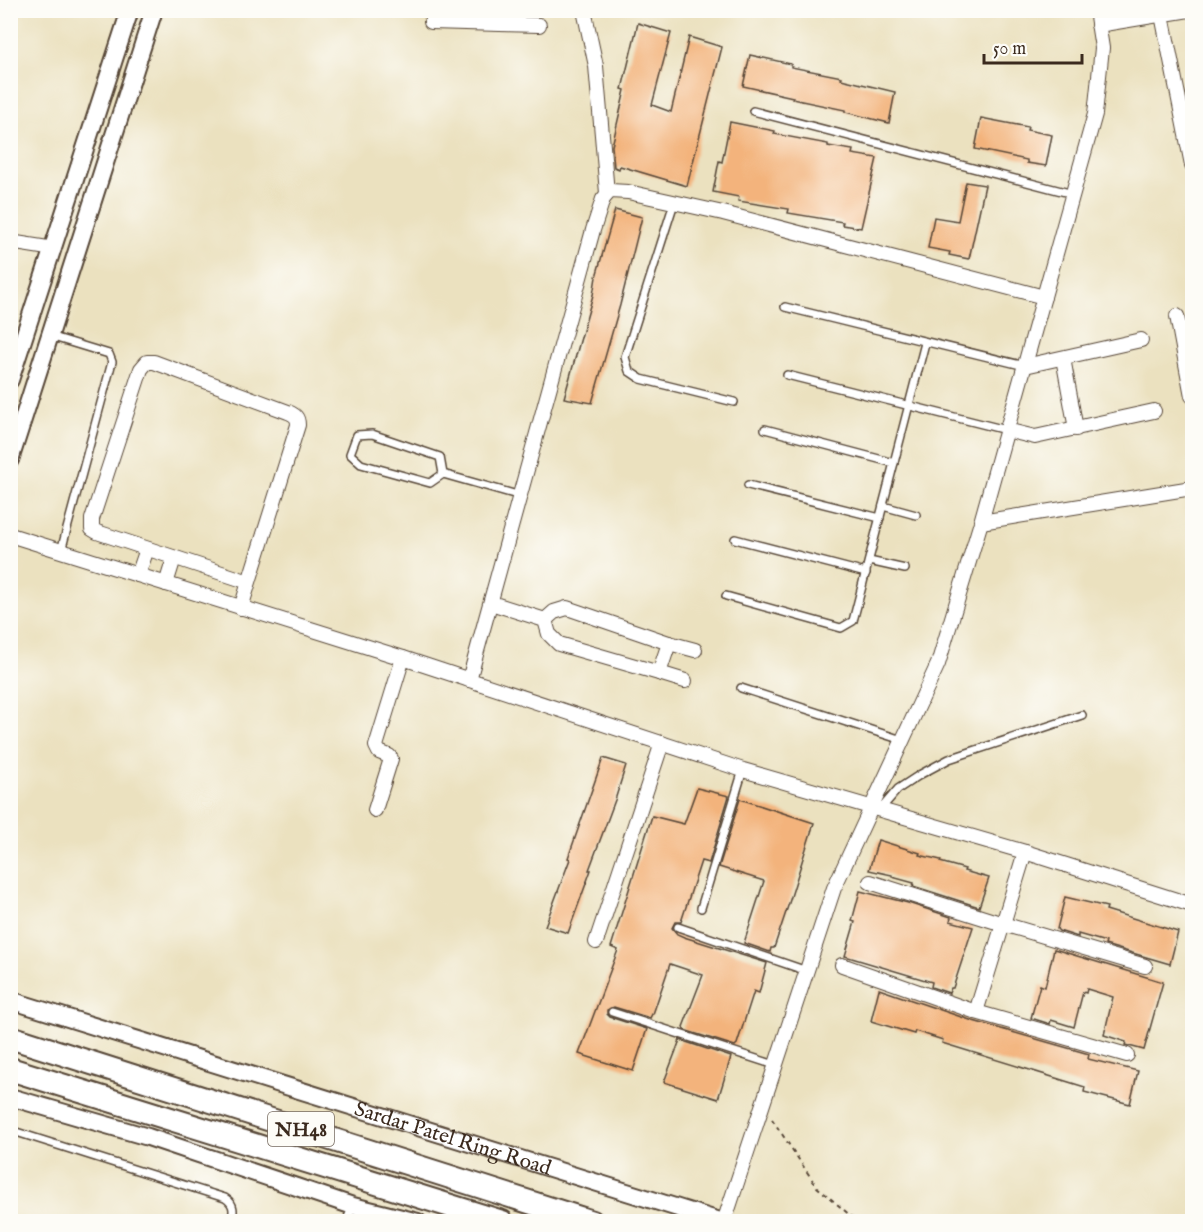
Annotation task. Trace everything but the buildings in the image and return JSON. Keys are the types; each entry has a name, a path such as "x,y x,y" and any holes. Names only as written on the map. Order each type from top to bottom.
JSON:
{"highway":[{"name":"Sardar Patel Ring Road","path":"10,1038 592,1221"},
{"name":"NH48","path":"10,1069 502,1221"}],"street":[{"path":"10,380 130,10"},
{"path":"10,460 154,10"},
{"path":"469,680 593,230 607,193 596,66 584,10"},
{"path":"723,1221 834,888 876,808 902,740 938,664 981,522 1095,114 1102,48 1096,10"},
{"path":"1098,25 1189,10"},
{"path":"1162,15 1188,128 1192,165"},
{"path":"431,22 452,17 540,25"},
{"path":"607,193 615,190 809,235 1044,297"},
{"path":"10,242 54,249"},
{"path":"1177,316 1186,332 1192,396"},
{"path":"1025,366 1141,340"},
{"path":"1063,358 1076,429"},
{"path":"241,608 249,582 297,425 298,419 288,412 154,362 147,362 141,369 91,524 92,529 249,582"},
{"path":"1006,430 1035,437 1154,411"},
{"path":"981,522 1192,488"},
{"path":"10,535 403,658 743,770 1025,852 1192,904"},
{"path":"138,575 147,549"},
{"path":"166,584 174,558"},
{"path":"491,603 545,620"},
{"path":"545,620 554,612 567,608 695,650"},
{"path":"545,620 549,634 559,644 685,681"},
{"path":"659,673 669,643"},
{"path":"375,810 391,759 379,752 376,746 403,658"},
{"path":"596,942 662,743"},
{"path":"976,1012 1025,852"},
{"path":"870,882 1144,966"},
{"path":"842,965 976,1012 1127,1055"},
{"name":"Sardar Patel Ring Road","path":"10,1000 723,1221"},
{"path":"10,1097 148,1137 349,1214 418,1221"}],"lane":[{"path":"753,111 1073,194"},
{"path":"674,203 625,357 629,371 641,379 734,402"},
{"path":"785,307 1025,366"},
{"path":"50,336 109,354 112,362 61,551"},
{"path":"726,596 841,628 853,621 925,343"},
{"path":"787,375 1006,430"},
{"path":"765,429 894,463"},
{"path":"372,434 440,457 443,474 430,483 361,464 350,454 357,435 372,434"},
{"path":"443,474 520,496"},
{"path":"748,485 880,518"},
{"path":"883,506 916,515"},
{"path":"735,539 866,573"},
{"path":"869,561 905,569"},
{"path":"741,688 902,740"},
{"path":"876,808 898,789 949,759 1082,715"},
{"path":"701,908 743,770"},
{"path":"678,927 807,971"},
{"path":"612,1012 776,1065"},
{"path":"10,1130 225,1198 234,1209 231,1221"}],"path":[{"path":"762,1104 817,1187 858,1221"}]}
